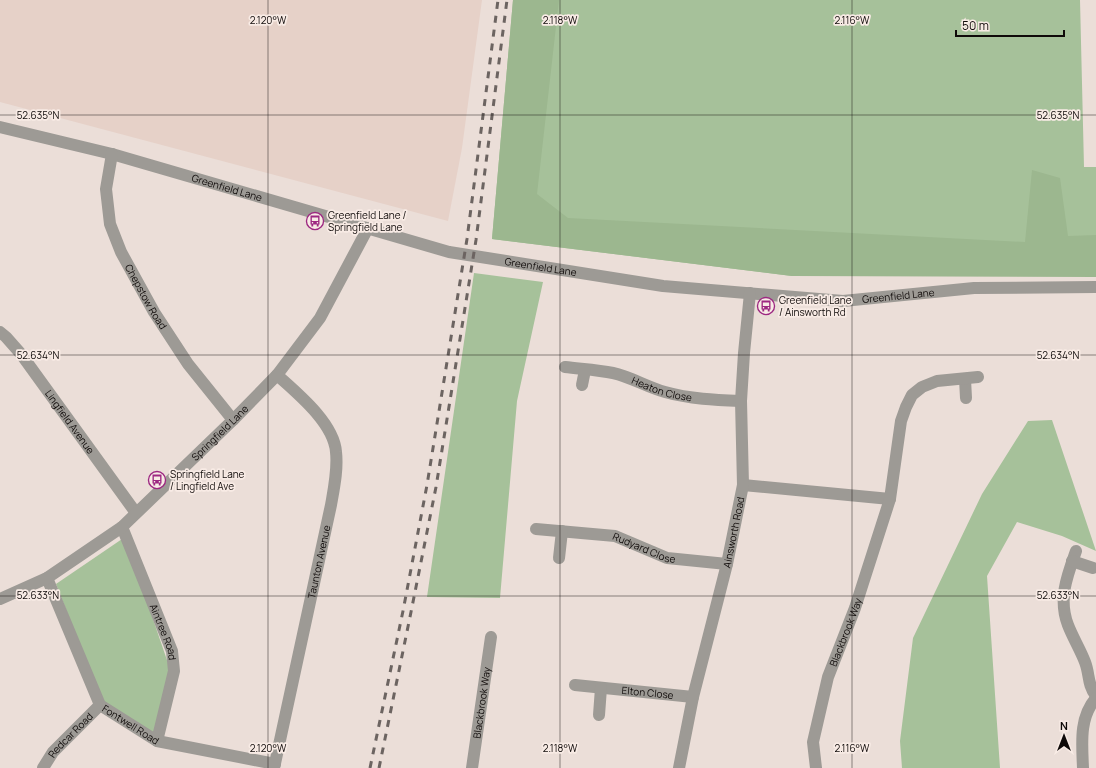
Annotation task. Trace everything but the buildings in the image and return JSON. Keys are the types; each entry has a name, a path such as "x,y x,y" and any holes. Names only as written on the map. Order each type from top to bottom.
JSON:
{"street":[{"name":"Greenfield Lane","path":"0,127 112,154 449,252 663,286 843,301 974,288 1096,287"},
{"name":"Chepstow Road","path":"112,154 106,189 110,224 121,252 154,312 188,364 233,420"},
{"name":"Springfield Lane","path":"0,599 47,578 122,527 233,420 277,375 320,318 368,228"},
{"name":"Ainsworth Road","path":"679,768 693,697 727,564 743,485 741,401 750,293"},
{"name":"Lingfield Avenue","path":"0,332 21,354 136,513"},
{"name":"Heaton Close","path":"565,367 613,373 628,377 658,390 678,395 704,399 741,401"},
{"path":"582,385 585,370"},
{"name":"Taunton Avenue","path":"275,766 334,488 336,451 332,438 318,414 277,375"},
{"name":"Blackbrook Way","path":"816,768 813,742 828,677 855,608 890,499 901,420 906,407 912,395 922,387 937,381 978,377"},
{"path":"965,378 966,398"},
{"path":"743,485 890,499"},
{"name":"Aintree Road","path":"122,527 172,651 174,671 157,741"},
{"name":"Rudyard Close","path":"536,528 616,536 667,558 727,564"},
{"path":"559,558 562,531"},
{"path":"1084,768 1082,735 1084,722 1090,705 1096,697 1090,689 1086,665 1068,626 1064,601 1065,581 1074,556 1093,568"},
{"name":"Fontwell Road","path":"47,578 100,705 157,741 275,766"},
{"name":"Blackbrook Way","path":"472,768 491,637"},
{"name":"Elton Close","path":"575,685 693,697"},
{"path":"599,715 601,688"},
{"name":"Redcar Road","path":"43,768 53,752 100,705"}],"shaded area":[{"path":"0,0 482,0 462,148 448,221 0,102"}],"green space":[{"path":"513,0 1080,0 1084,167 1096,167 1096,261 792,276 492,239"},
{"path":"513,0 559,0 537,194 568,218 1025,242 1032,170 1060,178 1068,236 1096,235 1096,277 792,276 492,239"},
{"path":"474,273 543,282 517,401 500,598 427,597"},
{"path":"1052,420 1096,551 1062,536 1017,522 987,576 1000,768 902,768 900,741 913,638 982,494 1028,421"},
{"path":"125,537 170,669 154,733 102,701 56,584"}],"railway":[{"path":"370,768 403,611 427,485 467,239 498,0"},
{"path":"379,768 436,487 476,240 507,0"}],"place":[{"name":"Greenfield Lane / Springfield Lane","path":"315,221"},
{"name":"Greenfield Lane / Ainsworth Rd","path":"766,306"},
{"name":"Springfield Lane / Lingfield Ave","path":"157,480"}]}
